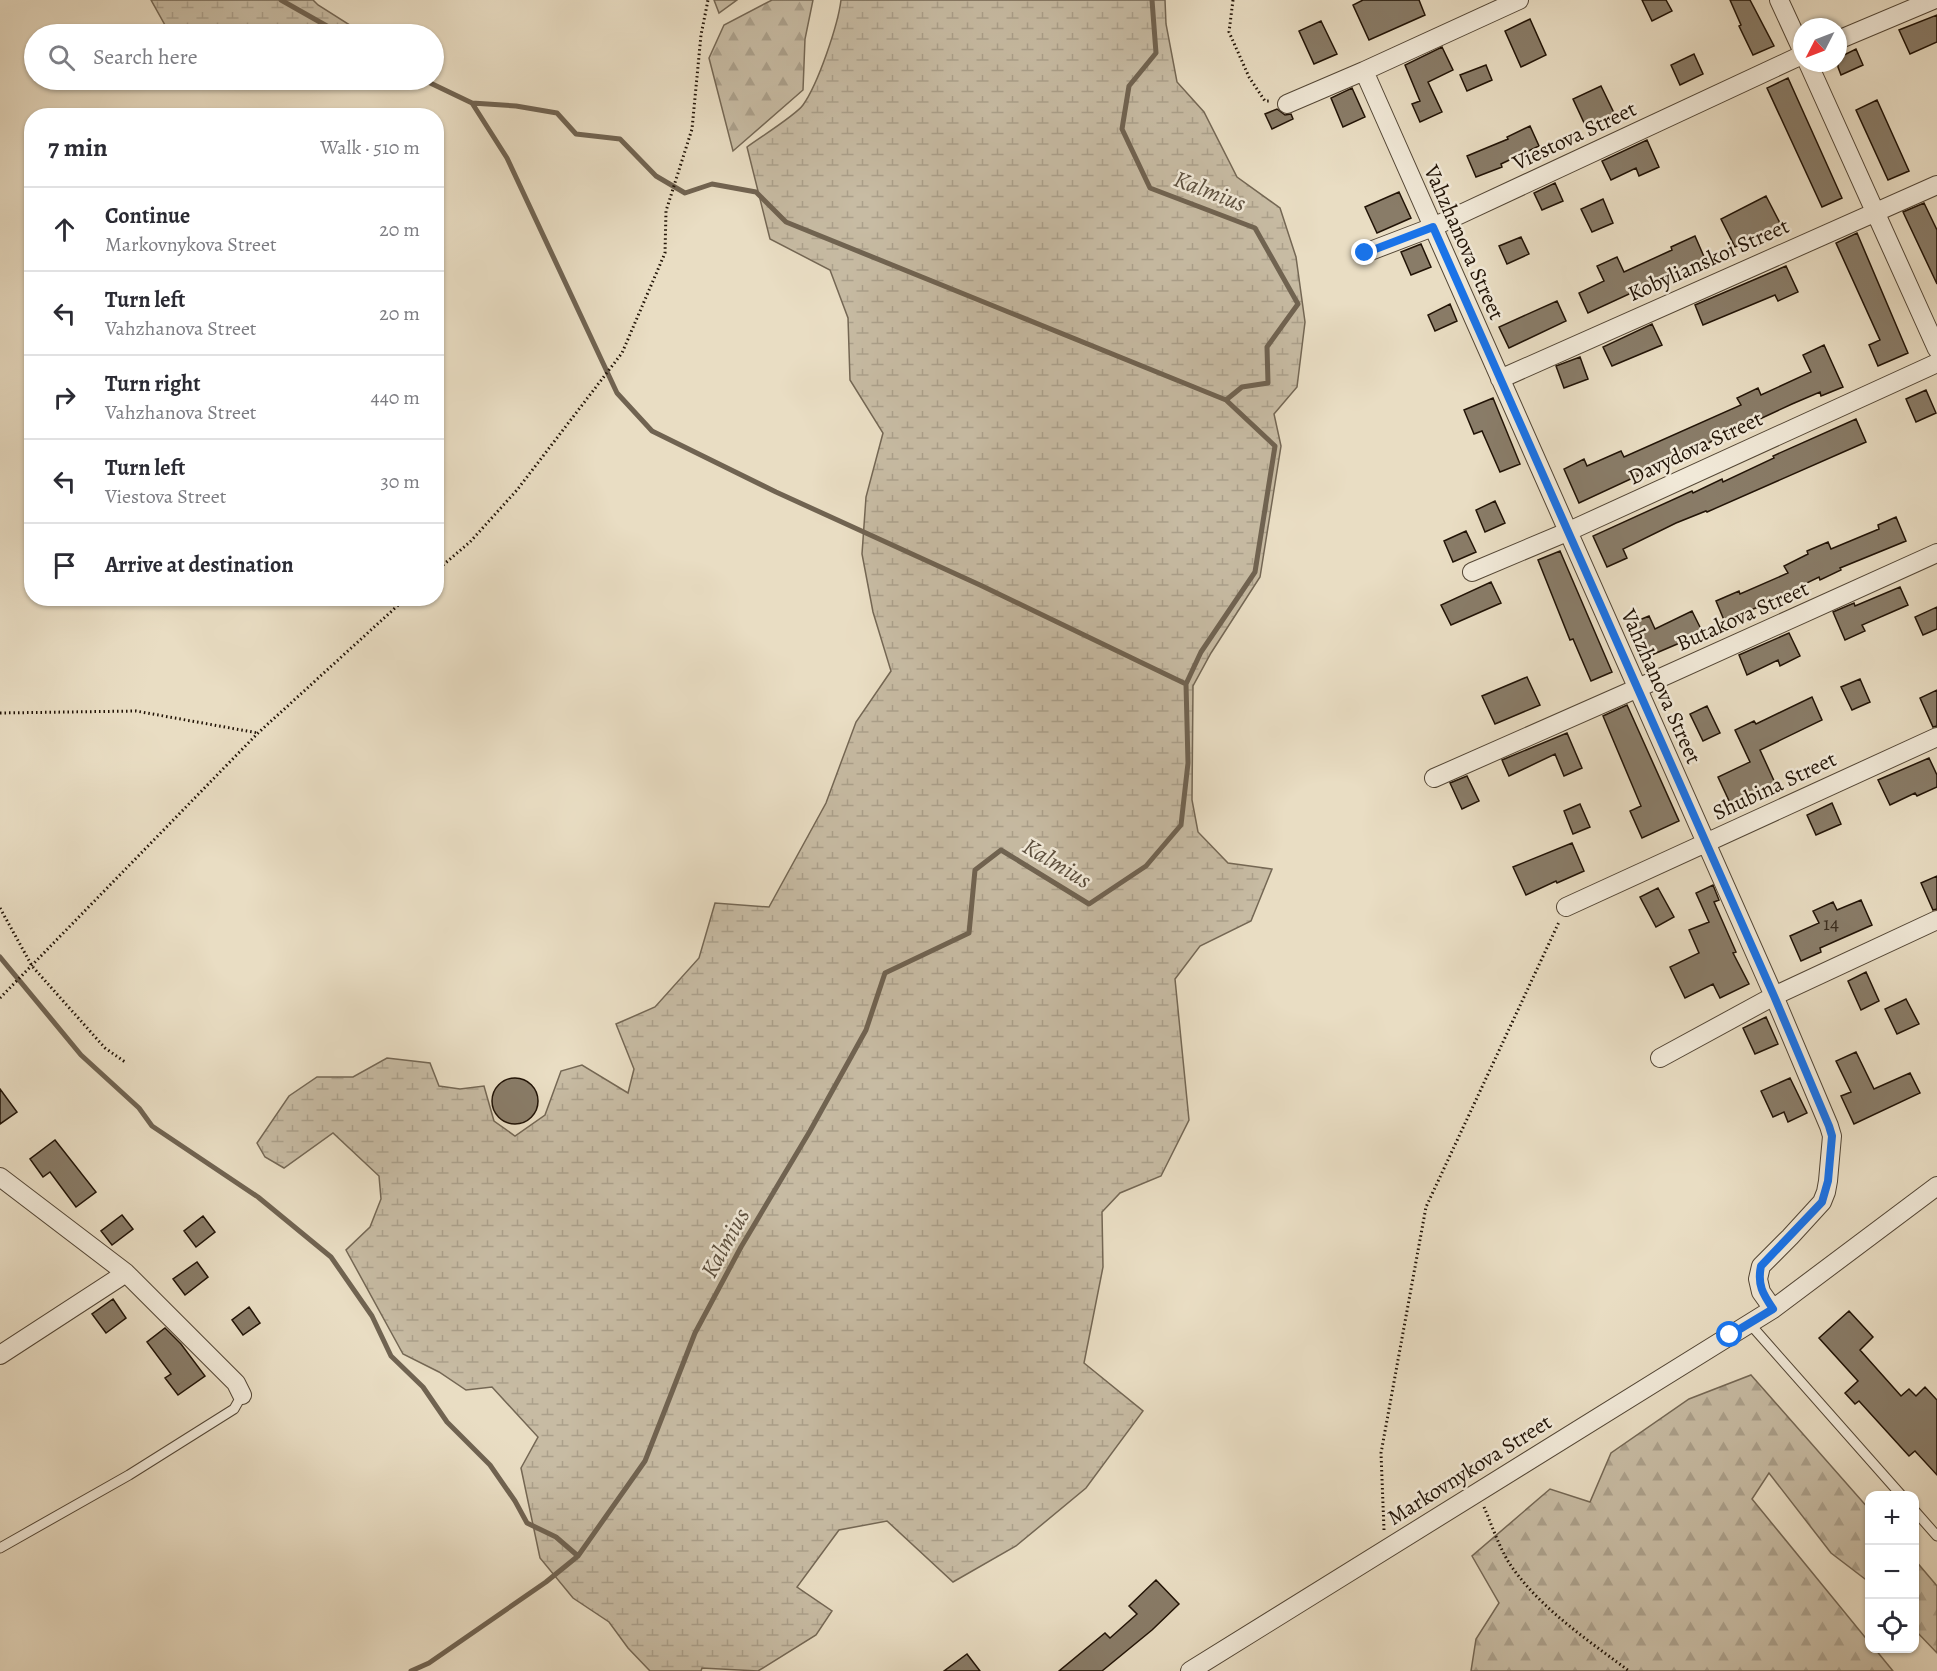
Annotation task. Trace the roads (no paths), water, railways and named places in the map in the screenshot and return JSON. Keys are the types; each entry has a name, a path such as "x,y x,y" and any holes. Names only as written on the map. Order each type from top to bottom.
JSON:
{"street":[{"path":"1287,104 1519,0"},
{"path":"1779,0 1793,30"},
{"path":"1847,36 1933,0"},
{"name":"Viestova Street","path":"1365,253 1433,227 1793,59"},
{"name":"Vahzhanova Street","path":"1364,71 1638,688 1704,843 1774,996 1832,1136 1826,1192 1822,1202 1761,1266 1758,1279 1761,1292 1773,1309"},
{"path":"1812,72 1937,349"},
{"name":"Kobylianskoi Street","path":"1500,379 1937,185"},
{"name":"Davydova Street","path":"1472,572 1567,532 1937,363"},
{"name":"Butakova Street","path":"1434,778 1937,553"},
{"name":"Shubina Street","path":"1566,907 1937,737"},
{"path":"1660,1058 1774,996 1937,920"},
{"path":"1,1179 126,1273 236,1383 242,1395"},
{"name":"Markovnykova Street","path":"1190,1671 1210,1665 1384,1550 1750,1324 1937,1186"},
{"path":"0,1355 126,1273"}],"lane":[{"path":"1750,1324 1898,1491"},
{"path":"0,1548 129,1475 234,1409 242,1395"},
{"path":"1919,1516 1937,1536"}],"waterway":[{"path":"281,0 323,24"},
{"name":"Kalmius","path":"411,1671 429,1663 546,1582 578,1556 645,1461 695,1333 741,1247 810,1131 866,1030 885,973 969,933 975,870 1001,850 1089,904 1146,866 1181,825 1188,763 1186,684 1201,652 1255,572 1275,446 1226,400 1242,387 1268,383 1267,347 1298,304 1255,228 1150,188 1122,129 1129,86 1156,53 1152,0"},
{"path":"444,90 472,103 507,158 617,393 652,431 776,492 980,585 1186,684"},
{"path":"472,103 516,106 557,113 576,134 620,139 656,176 685,193 712,184 756,192 786,222 1226,400"},
{"path":"0,957 81,1055 139,1108 152,1126 258,1197 331,1257 372,1316 391,1356 423,1387 447,1422 490,1465 527,1523 556,1537 578,1556"}]}
